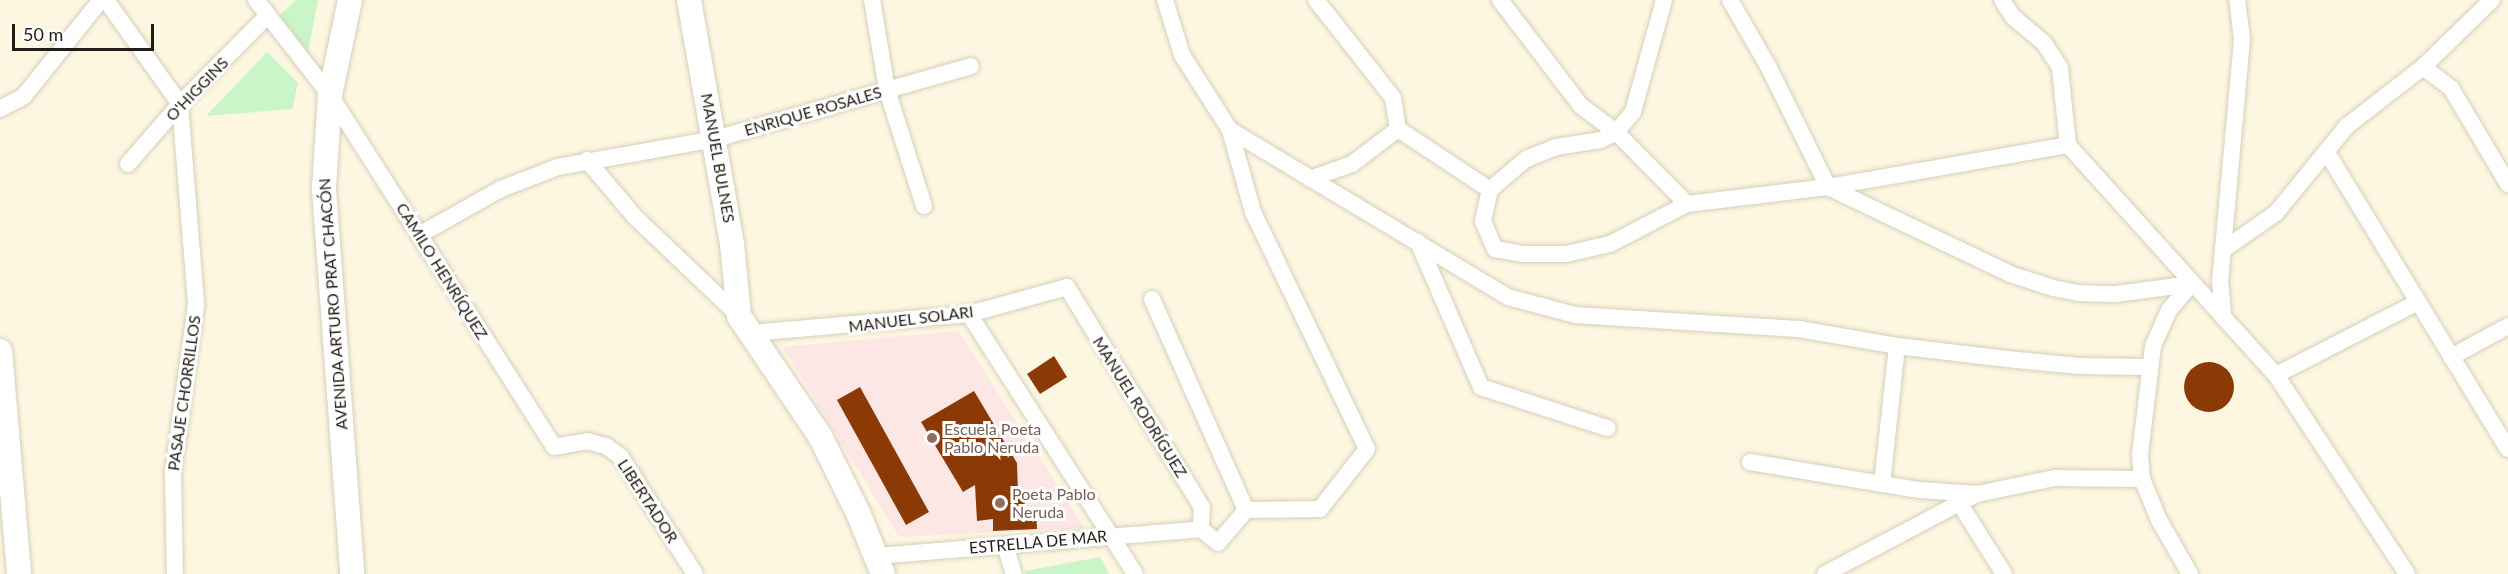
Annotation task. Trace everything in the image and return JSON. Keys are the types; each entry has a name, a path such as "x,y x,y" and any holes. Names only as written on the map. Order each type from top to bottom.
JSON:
{"street":[{"path":"0,109 24,96 101,0"},
{"path":"106,0 180,104"},
{"name":"CAMILO HENRÍQUEZ","path":"256,0 330,95 554,447"},
{"name":"AVENIDA ARTURO PRAT CHACÓN","path":"350,0 330,95 326,142 326,236 352,574"},
{"name":"MANUEL BULNES","path":"689,0 715,139 745,325"},
{"path":"872,0 887,90 924,206"},
{"path":"1316,0 1393,98 1398,129 1490,190"},
{"path":"1500,0 1513,7 1581,106 1616,132 1687,204"},
{"path":"1665,0 1633,112 1616,132 1600,140 1556,147 1526,159 1490,190 1483,221 1495,249 1524,255 1566,255 1610,244 1687,204 1828,187 2068,145"},
{"path":"1730,0 1768,66 1828,187 2010,274 2054,288 2078,293 2116,294 2192,284"},
{"path":"2002,0 2013,16 2044,43 2060,68 2066,98 2068,145 2276,375 2347,478 2407,574"},
{"path":"2223,314 2223,250 2242,39 2237,0"},
{"path":"2223,250 2276,213 2347,126 2423,67 2492,0"},
{"path":"1165,2 1182,55 1230,130 1253,212 1367,449 1320,509 1246,510 1218,543 1201,529"},
{"name":"O'HIGGINS","path":"128,164 180,104 267,16"},
{"name":"ENRIQUE ROSALES","path":"419,235 501,189 587,159 715,139 971,66"},
{"path":"2423,67 2451,88 2508,184"},
{"name":"PASAJE CHORRILLOS","path":"175,574 173,474 196,305 180,104"},
{"path":"1310,179 1352,164 1398,129"},
{"path":"1230,130 1508,297 1575,315 1799,329 1897,346 2079,366 2148,367"},
{"path":"2326,151 2508,449"},
{"name":"MANUEL BULNES","path":"587,159 635,217 745,325 820,436 880,565"},
{"path":"1418,242 1480,387 1607,428"},
{"path":"2190,574 2142,479 2140,455 2148,367 2169,310 2192,284"},
{"name":"MANUEL SOLARI","path":"745,325 969,314 1067,288"},
{"name":"MANUEL RODRÍGUEZ","path":"1067,288 1202,507 1201,529"},
{"path":"1152,299 1246,510"},
{"path":"2276,375 2418,302"},
{"path":"969,314 1114,536 1135,574"},
{"path":"2451,357 2508,326"},
{"path":"1882,484 1897,346"},
{"path":"0,351 1,394 19,574"},
{"name":"LIBERTADOR","path":"554,447 587,441 606,446 621,457 694,574"},
{"path":"1750,462 1882,484 1977,494 2054,478 2142,479"},
{"path":"1830,573 1977,494"},
{"path":"1960,504 2004,574"},
{"name":"ESTRELLA DE MAR","path":"880,565 1005,545 1201,529"},
{"path":"1005,545 1014,574"}],"shaded area":[{"name":"Escuela Poeta Pablo Neruda","path":"958,331 1085,528 899,537 783,347"}],"green space":[{"path":"296,0 318,0 308,52 279,16"},
{"path":"267,52 298,83 292,109 206,116"},
{"path":"1100,557 1109,574 1026,574 1025,571"}],"building":[{"path":"1054,356 1067,377 1040,394 1027,374"},
{"path":"2204,362 2214,362 2227,369 2234,382 2234,392 2227,405 2214,412 2204,412 2195,408 2188,401 2184,392 2184,382 2188,373 2195,366"},
{"path":"860,387 929,512 906,525 837,400"},
{"path":"974,391 1017,463 1018,493 1024,493 1025,509 1036,508 1037,529 993,531 993,519 977,521 975,485 963,492 921,422"}],"place":[{"name":"Escuela Poeta Pablo Neruda","path":"932,438"},
{"name":"Poeta Pablo Neruda","path":"1000,503"}]}
